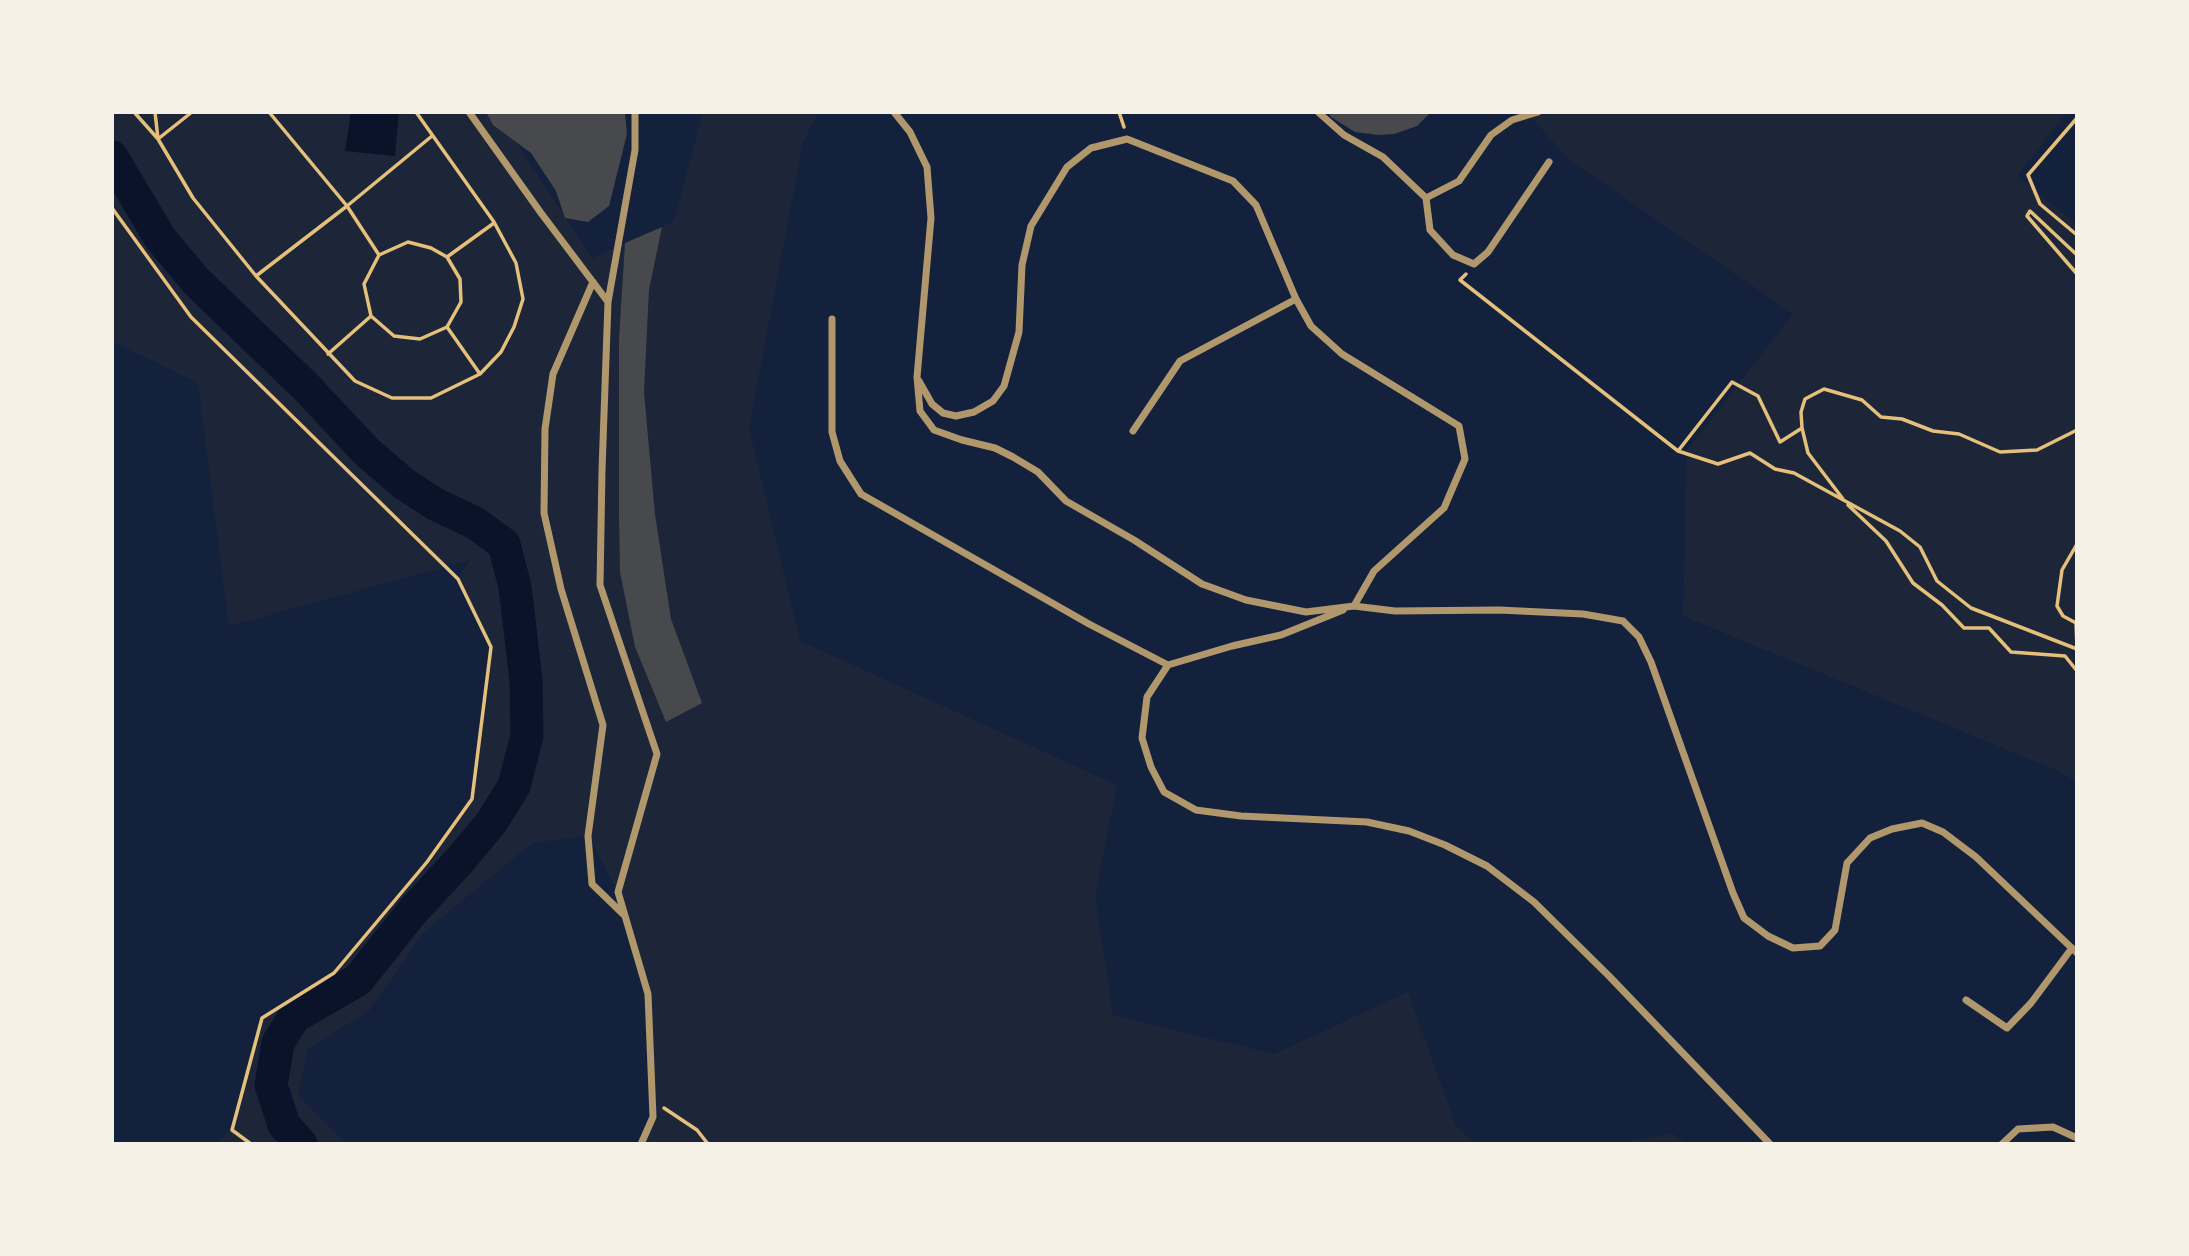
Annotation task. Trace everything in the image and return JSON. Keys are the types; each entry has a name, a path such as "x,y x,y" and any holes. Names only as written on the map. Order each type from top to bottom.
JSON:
{"street":[{"path":"470,112 608,302"},
{"path":"635,112 635,150 608,302 600,585 657,754 618,892 648,994 653,1117 642,1144"},
{"path":"894,112 910,132 927,167 931,218 916,377 920,411 934,430 1013,457 1038,472 1066,501 1134,540 1202,584 1246,600 1306,612 1354,606 1395,611 1499,610 1583,614 1623,621 1639,637 1651,662 1744,918 1768,936 1793,948 1820,946 1835,930 1847,863 1870,838 1892,829 1922,823 1943,832 1976,857 2075,951 2007,1028 1966,1000"},
{"path":"1318,112 1344,135 1383,157 1426,198 1430,230 1453,256 1474,264 1488,252 1549,162"},
{"path":"1426,198 1459,181 1491,135 1512,120 1538,112"},
{"path":"916,377 932,404 943,413 956,416 974,412 993,401 1004,386 1019,332 1022,265 1031,226 1067,167 1091,148 1127,139 1233,181 1256,205 1296,299 1311,326 1342,354 1459,426 1465,459 1444,508 1374,571 1354,606 1281,635 1168,665 1147,697 1142,738 1151,767 1164,792 1196,810 1241,816 1367,822 1409,831 1487,866 1534,902 1770,1144"},
{"path":"593,282 553,374 545,429 544,513 561,589 603,725 588,836 592,884 625,916"},
{"path":"1133,430 1180,361 1296,299"},
{"path":"832,319 831,432 840,461 860,494 1089,624 1168,665"},
{"path":"2002,1144 2018,1129 2053,1127 2077,1138"}],"path":[{"path":"134,112 158,139 193,198 256,276 355,381 392,398 431,398 480,374 501,352 514,327 523,299 516,263 494,222 416,112"},
{"path":"155,112 158,139"},
{"path":"158,139 192,112"},
{"path":"269,112 347,206 379,255"},
{"path":"2077,118 2028,175 2040,204 2077,235"},
{"path":"256,276 432,136"},
{"path":"112,208 191,317 458,579 491,647 472,799 427,862 334,974 262,1018 232,1129 251,1144"},
{"path":"2077,256 2030,211 2027,216 2077,274"},
{"path":"447,257 494,222"},
{"path":"408,242 431,248 447,257 460,279 461,302 447,327 420,339 394,336 370,316 364,284 379,255 408,242"},
{"path":"1474,264 1460,280 1678,452 1718,464 1750,453 1775,469 1794,473 1900,531 1920,547 1937,581 1970,608 2077,648 2076,623 2063,616 2057,606 2062,570 2077,544"},
{"path":"328,354 370,316"},
{"path":"447,327 480,374"},
{"path":"1678,452 1732,382 1758,396 1780,442 1802,428"},
{"path":"2077,430 2037,450 2000,452 1959,434 1933,431 1902,419 1881,417 1862,400 1824,389 1805,399 1801,412 1808,453 1845,502 1886,541 1913,583 1942,605 1964,628 1989,628 2011,652 2065,656 2077,671"},
{"path":"652,1099 697,1130 708,1144"}],"shaded area":[{"path":"112,112 497,112 592,259 625,243 619,338 620,572 635,647 666,721 701,703 671,619 655,514 644,392 649,290 662,227 674,221 703,112 818,112 803,142 749,428 800,641 1117,785 1095,896 1113,1015 1274,1054 1408,992 1456,1126 1476,1144 641,1144 653,1117 648,994 618,892 588,836 532,843 422,934 369,1011 308,1049 298,1095 347,1144 215,1144 232,1129 262,1018 334,973 427,862 472,799 491,647 458,579 470,560 229,626 198,383 112,341"},
{"path":"351,112 399,112 395,156 345,151"},
{"path":"1527,112 2067,112 2017,176 2077,225 2077,782 2056,770 1683,616 1687,450 1793,314 1568,159"},
{"path":"1672,1133 1687,1144 1615,1144"}],"building":[{"path":"486,112 625,112 627,134 609,206 588,222 565,218 556,191 531,153 493,125"},
{"path":"1328,112 1431,112 1417,126 1394,134 1378,135 1355,132 1331,117"},
{"path":"662,227 649,290 644,392 655,514 671,619 702,703 666,722 635,647 620,572 619,518 619,338 625,243"}],"waterway":[{"path":"112,157 160,238 196,281 306,387 367,452 403,483 435,504 475,523 504,544 515,587 526,680 527,736 514,786 491,823 412,912 358,980 294,1017 278,1043 271,1085 284,1125 301,1144"}]}
